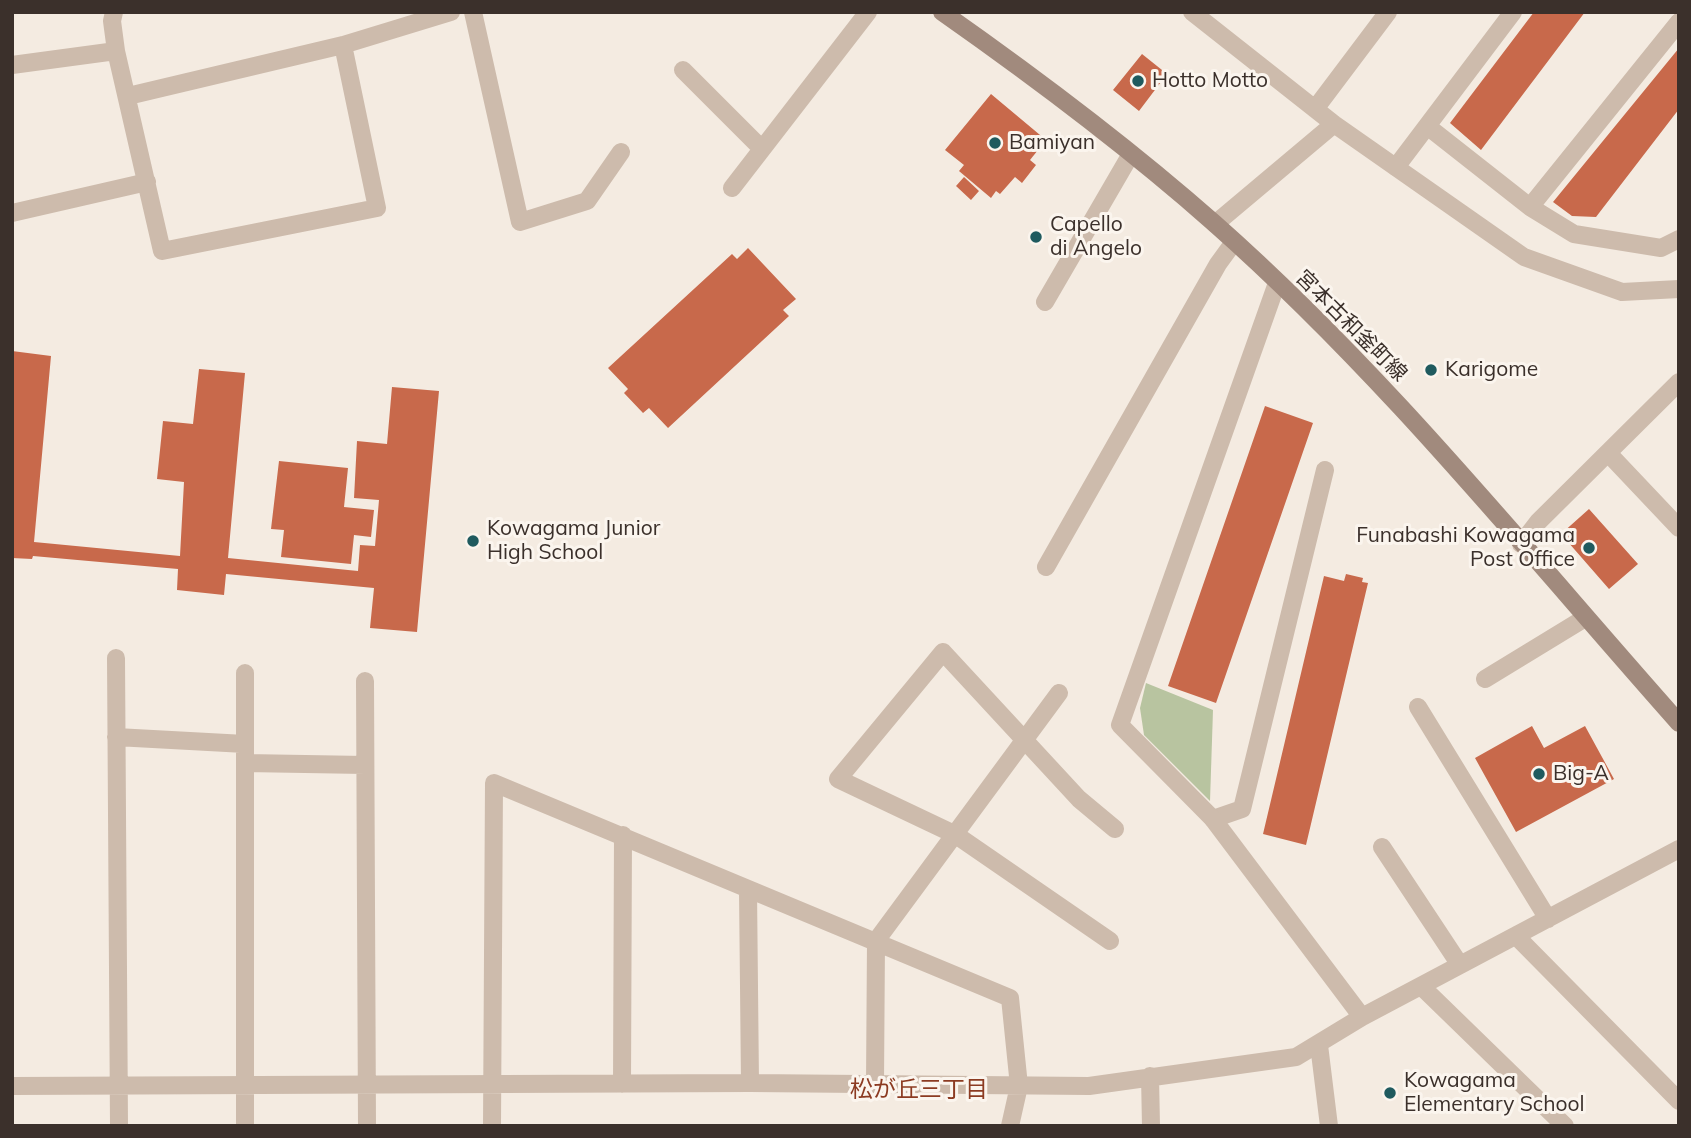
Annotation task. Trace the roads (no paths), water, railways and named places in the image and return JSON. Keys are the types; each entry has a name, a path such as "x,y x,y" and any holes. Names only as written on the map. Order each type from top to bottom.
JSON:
{"street":[{"path":"114,12 116,51 162,251 377,208 343,45"},
{"path":"128,96 343,45 451,12"},
{"path":"473,12 520,222 586,201 621,152"},
{"path":"732,188 868,12"},
{"name":"宮本古和釜町線","path":"942,12 1031,75 1131,153 1215,224 1277,283 1413,420 1679,723"},
{"path":"1192,12 1334,124 1524,257 1622,292 1679,289"},
{"path":"1315,109 1388,12"},
{"path":"1396,167 1513,12"},
{"path":"1530,208 1679,22"},
{"path":"12,65 116,51"},
{"path":"683,70 762,149"},
{"path":"1215,224 1334,124"},
{"path":"1427,126 1530,208 1574,234 1661,248 1679,239"},
{"path":"1045,302 1131,153"},
{"path":"12,213 147,182"},
{"path":"1046,567 1218,264 1234,242"},
{"path":"1277,283 1120,725 1213,819 1362,1017"},
{"path":"1521,544 1538,522 1679,382"},
{"path":"1608,453 1679,528"},
{"path":"1213,819 1242,808 1325,470"},
{"path":"1485,679 1586,618"},
{"path":"1110,940 956,835 838,779 943,652 1079,799 1115,829"},
{"path":"116,658 119,1126"},
{"path":"245,673 245,1126"},
{"path":"365,681 367,1126"},
{"path":"874,1083 876,941 1059,693"},
{"path":"1418,707 1548,919"},
{"path":"116,737 245,744"},
{"path":"245,764 365,765"},
{"path":"492,1126 494,783 1010,998 1019,1086 1010,1126"},
{"path":"622,1084 623,835"},
{"path":"1382,847 1460,965"},
{"path":"12,1086 874,1083 1089,1086 1296,1057 1362,1017 1679,849"},
{"path":"748,890 750,1083"},
{"path":"1516,936 1679,1101"},
{"path":"1421,986 1565,1126"},
{"path":"1319,1045 1329,1126"},
{"path":"1150,1076 1151,1126"}],"place":[{"name":"Hotto Motto","path":"1138,81"},
{"name":"Bamiyan","path":"995,143"},
{"name":"Capello di Angelo","path":"1036,237"},
{"name":"Karigome","path":"1431,370"},
{"name":"Kowagama Junior High School","path":"473,541"},
{"name":"Funabashi Kowagama Post Office","path":"1589,548"},
{"name":"Big-A","path":"1539,774"},
{"name":"Kowagama Elementary School","path":"1390,1093"}],"district":[{"name":"松が丘三丁目","path":"919,1090"}]}
